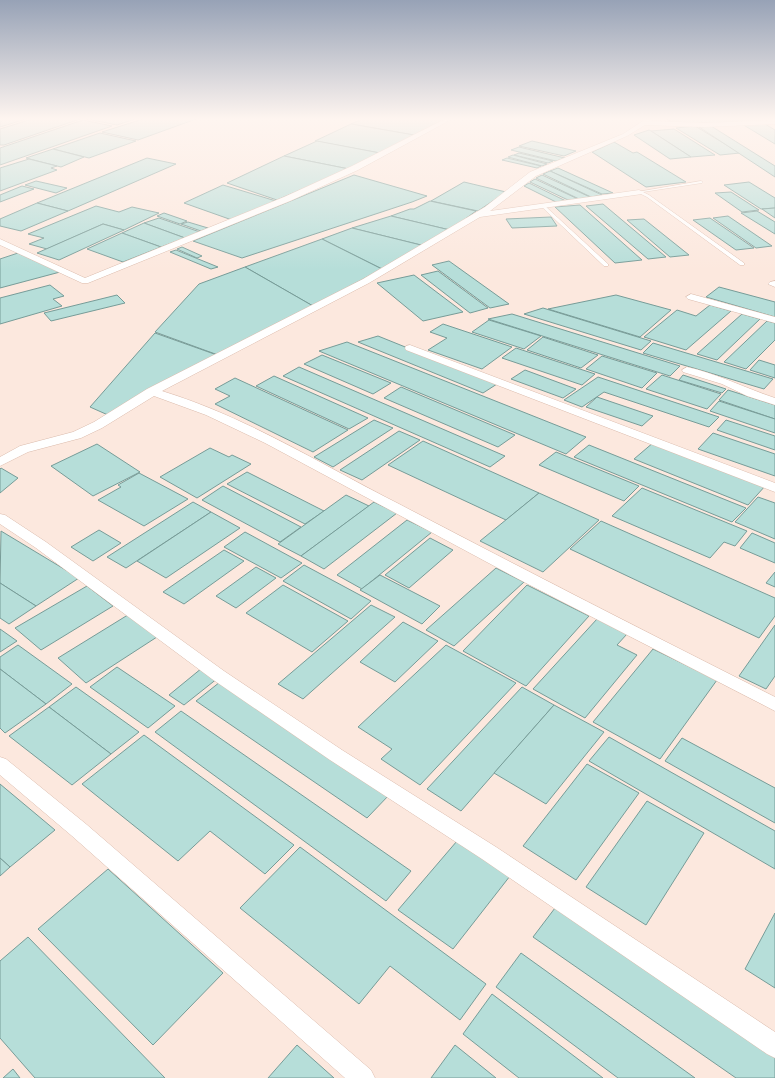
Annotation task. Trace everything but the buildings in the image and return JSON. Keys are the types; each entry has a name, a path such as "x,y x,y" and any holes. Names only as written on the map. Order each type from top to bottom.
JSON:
{"street":[{"path":"0,242 85,281 287,199 352,169"},
{"path":"0,462 24,449 77,435 112,417 151,391 238,348 366,281 477,216 533,174 544,169"},
{"path":"477,216 639,192"},
{"path":"690,297 775,320"},
{"path":"410,348 775,488"},
{"path":"688,370 726,382 751,394 775,402"},
{"path":"151,391 183,400 266,440 547,588 775,705"},
{"path":"0,518 42,545 231,684 336,755 489,853 775,1046"},
{"path":"0,764 97,845 363,1078"}],"lane":[{"path":"639,192 701,182"},
{"path":"639,192 648,196 742,264"},
{"path":"543,206 606,265"}]}
